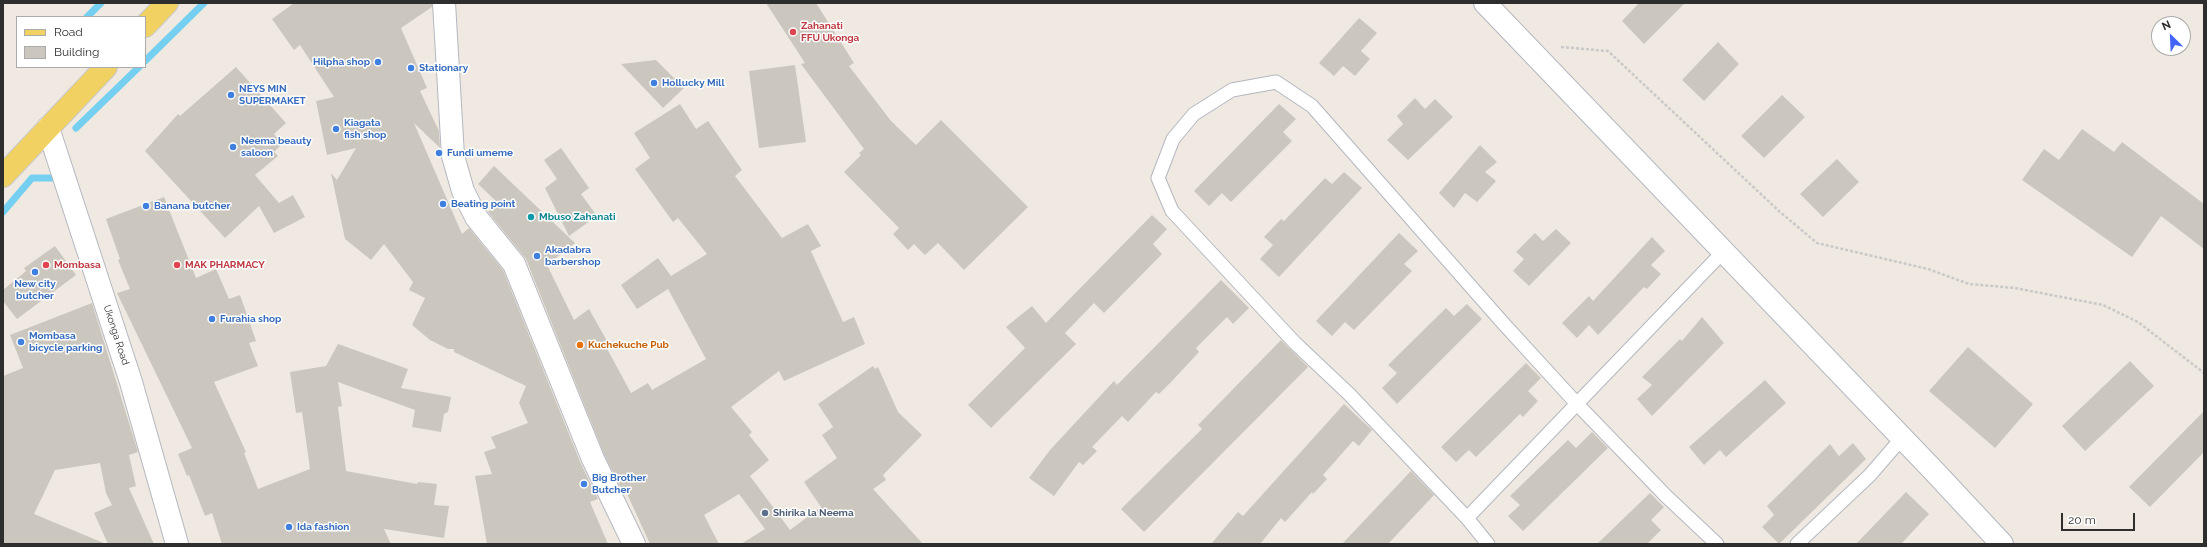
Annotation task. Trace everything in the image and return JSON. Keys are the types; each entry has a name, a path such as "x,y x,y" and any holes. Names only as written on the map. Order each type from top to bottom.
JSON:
{"main road":[{"path":"146,25 166,3"},
{"path":"3,176 105,68"}],"street":[{"path":"444,3 453,156 463,191 476,217 514,264 593,459 634,544"},
{"path":"1484,3 2002,544"},
{"name":"Ukonga Road","path":"48,128 131,382 177,544"}],"lane":[{"path":"1488,544 1468,518 1348,394 1295,343 1172,211 1158,178 1173,139 1194,114 1232,90 1276,82 1312,106 1503,323 1578,405 1661,491 1717,544"},
{"path":"1468,518 1578,405 1723,252"},
{"path":"1797,544 1870,475 1902,438"}],"path":[{"path":"1523,44 1608,51 1774,207 1817,243 1928,269 1969,284 2014,288 2103,305 2138,322 2204,373"}],"building":[{"path":"294,3 432,3 432,7 401,28 427,88 420,91 439,131 440,148 414,123 462,234 469,228 503,270 581,464 598,499 590,502 608,544 487,544 475,476 492,474 484,452 496,448 491,437 528,423 519,403 526,386 454,352 454,349 448,349 430,340 412,325 425,298 409,290 413,282 384,244 371,260 345,239 331,173 337,180 356,148 327,155 316,101 334,97 300,45 294,50 272,19"},
{"path":"766,3 816,3 854,63 849,66 891,121 916,145 941,120 1028,207 964,270 938,243 925,255 914,244 908,250 893,234 899,228 844,172 861,155 859,153 864,149 801,64 805,63"},
{"path":"1639,3 1685,3 1644,44 1622,21"},
{"path":"1359,18 1377,33 1361,51 1370,59 1355,76 1343,66 1334,76 1319,63"},
{"path":"1718,42 1739,64 1704,101 1682,80"},
{"path":"656,60 684,88 663,108 621,64"},
{"path":"795,65 806,142 759,148 749,71"},
{"path":"236,67 286,123 274,134 282,144 274,152 278,156 255,175 279,203 293,195 305,217 274,233 259,206 225,238 145,151 178,114 180,116"},
{"path":"1782,95 1805,117 1764,158 1741,136"},
{"path":"1415,98 1425,109 1435,99 1453,117 1408,160 1387,140 1403,124 1397,116"},
{"path":"680,104 696,129 708,121 742,170 735,176 782,238 808,224 821,246 811,251 843,322 854,317 865,344 784,381 779,371 731,407 752,432 749,435 769,460 750,476 790,530 821,507 804,482 837,458 822,435 833,427 818,404 873,366 875,369 878,367 898,412 922,435 883,475 886,480 873,489 923,544 741,544 765,529 739,494 704,515 719,544 650,544 624,487 621,488 604,454 526,259 488,212 498,203 478,184 494,166 575,243 547,265 574,320 589,309 607,341 604,343 631,393 648,383 652,390 706,359 668,289 637,309 621,285 658,258 671,276 707,254 678,218 673,222 635,169 650,158 634,133"},
{"path":"1279,104 1296,119 1283,132 1292,141 1231,202 1222,193 1209,206 1194,191"},
{"path":"2082,129 2114,152 2122,142 2204,204 2204,249 2161,216 2132,257 2022,180 2044,149 2059,160"},
{"path":"1480,145 1497,162 1485,172 1496,181 1477,202 1465,193 1454,208 1439,193"},
{"path":"561,148 589,188 581,194 597,216 569,236 545,188 557,179 544,160"},
{"path":"1837,159 1859,182 1823,217 1800,194"},
{"path":"1344,172 1362,188 1279,277 1260,259 1273,245 1264,237 1281,219 1284,221 1325,178 1332,184"},
{"path":"164,197 196,278 216,269 229,299 240,295 256,341 249,343 258,366 214,382 246,452 244,453 258,489 310,469 302,412 296,413 290,372 326,366 338,344 408,369 401,388 451,397 448,412 444,414 441,432 412,427 415,410 338,382 342,406 338,407 346,471 417,484 418,482 437,484 434,505 449,506 444,538 384,529 391,544 222,544 212,513 205,516 189,475 187,476 178,454 192,448 117,293 130,289 118,260 120,259 106,219"},
{"path":"1152,215 1167,229 1153,244 1162,254 1104,313 1094,303 1065,333 1076,344 991,428 968,405 1025,348 1006,327 1032,306 1046,323"},
{"path":"1556,229 1571,243 1529,286 1513,271 1524,259 1516,252 1535,233 1543,241"},
{"path":"1399,233 1418,251 1404,264 1412,271 1354,330 1345,322 1332,336 1316,321"},
{"path":"1652,237 1665,251 1651,265 1661,274 1647,289 1644,287 1598,335 1589,325 1577,338 1562,323 1589,296 1593,301"},
{"path":"55,246 76,275 17,319 3,301 3,290 26,271 24,268"},
{"path":"1221,280 1249,308 1233,324 1227,317 1196,348 1199,352 1173,380 1159,394 1156,392 1128,422 1122,416 1092,447 1097,451 1083,465 1079,462 1054,496 1029,478 1050,450 1114,381 1117,385"},
{"path":"92,303 138,452 129,455 136,486 129,488 154,544 108,544 94,513 112,505 106,493 100,463 55,470 34,514 106,544 3,544 3,376 23,368 10,335"},
{"path":"1467,304 1482,319 1397,404 1382,388 1397,373 1388,365 1446,308 1454,316"},
{"path":"1702,317 1724,343 1652,416 1637,399 1652,385 1642,377 1680,339 1682,341"},
{"path":"1281,340 1308,367 1144,532 1121,509 1202,429 1198,425"},
{"path":"1968,347 2033,404 1995,448 1929,391"},
{"path":"2130,361 2154,386 2085,451 2062,426"},
{"path":"1526,363 1541,378 1528,391 1538,401 1523,417 1520,414 1476,457 1469,450 1456,462 1441,447"},
{"path":"1765,380 1786,403 1726,457 1720,450 1704,465 1689,447"},
{"path":"1344,404 1372,430 1359,446 1353,441 1323,475 1327,479 1313,494 1312,492 1285,522 1281,518 1260,544 1211,544 1238,512 1243,516"},
{"path":"2204,411 2204,452 2150,507 2129,487"},
{"path":"1592,432 1608,448 1523,531 1508,516 1520,505 1510,496 1568,440 1576,448"},
{"path":"1853,443 1866,459 1779,544 1762,527 1774,515 1767,506 1830,444 1839,456"},
{"path":"1411,471 1434,495 1388,544 1342,544"},
{"path":"1906,492 1929,514 1901,544 1856,544"},
{"path":"1650,493 1664,507 1651,520 1661,530 1647,544 1597,544"}],"waterway":[{"path":"88,16 101,3"},
{"path":"146,60 204,3"},
{"path":"76,128 138,68"},
{"path":"3,212 32,178 57,178 59,182"}],"place":[{"name":"Zahanati FFU Ukonga","path":"793,32"},
{"name":"Hilpha shop","path":"378,62"},
{"name":"Stationary","path":"411,68"},
{"name":"Hollucky Mill","path":"654,83"},
{"name":"NEYS MIN SUPERMAKET","path":"231,95"},
{"name":"Kiagata fish shop","path":"336,129"},
{"name":"Neema beauty saloon","path":"233,147"},
{"name":"Fundi umeme","path":"439,153"},
{"name":"Beating point","path":"443,204"},
{"name":"Banana butcher","path":"146,206"},
{"name":"Mbuso Zahanati","path":"531,217"},
{"name":"Akadabra barbershop","path":"537,256"},
{"name":"Mombasa","path":"46,265"},
{"name":"MAK PHARMACY","path":"177,265"},
{"name":"New city butcher","path":"35,272"},
{"name":"Furahia shop","path":"212,319"},
{"name":"Mombasa bicycle parking","path":"21,342"},
{"name":"Kuchekuche Pub","path":"580,345"},
{"name":"Big Brother Butcher","path":"584,484"},
{"name":"Shirika la Neema","path":"765,513"},
{"name":"Ida fashion","path":"289,527"}]}
